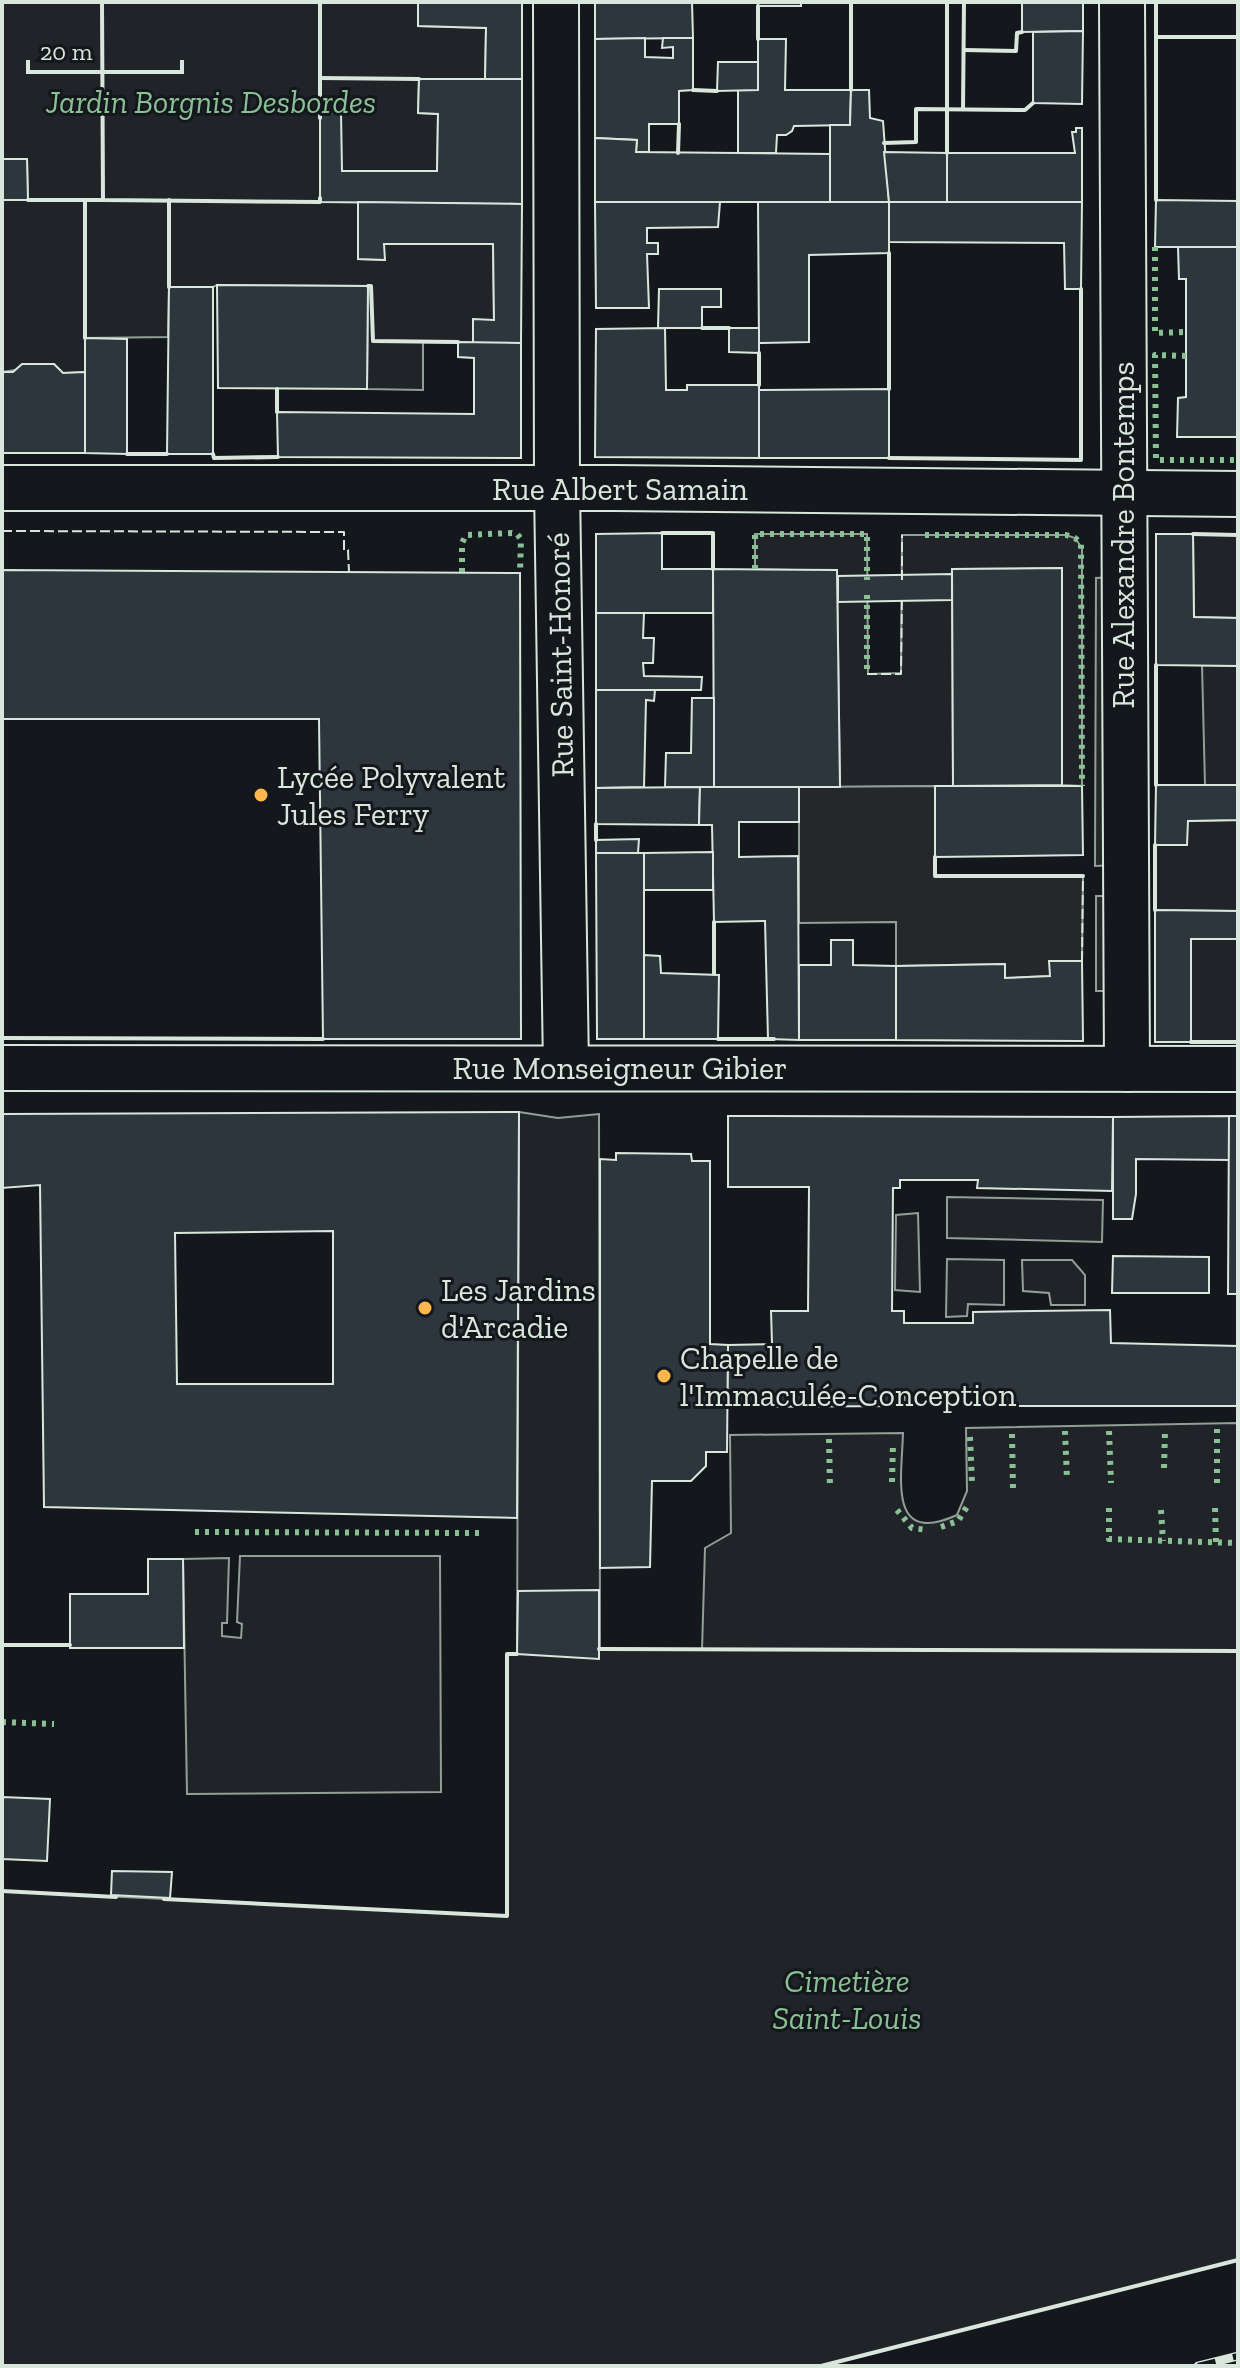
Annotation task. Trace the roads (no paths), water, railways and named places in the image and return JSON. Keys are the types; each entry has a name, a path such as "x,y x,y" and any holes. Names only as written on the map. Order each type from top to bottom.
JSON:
{"street":[{"name":"Rue Saint-Honoré","path":"556,2 557,488 566,1068"},
{"name":"Rue Alexandre Bontemps","path":"1122,2 1127,1069"},
{"name":"Rue Albert Samain","path":"2,488 557,488 1238,494"},
{"name":"Rue Monseigneur Gibier","path":"2,1068 1238,1069"}],"railway":[{"path":"1198,2366 1238,2356"}],"place":[{"name":"Lycée Polyvalent Jules Ferry","path":"261,795"},
{"name":"Les Jardins d'Arcadie","path":"425,1308"},
{"name":"Chapelle de l'Immaculée-Conception","path":"664,1376"}],"park label":[{"name":"Jardin Borgnis Desbordes","path":"211,102"},
{"name":"Cimetière Saint-Louis","path":"847,2000"}]}
